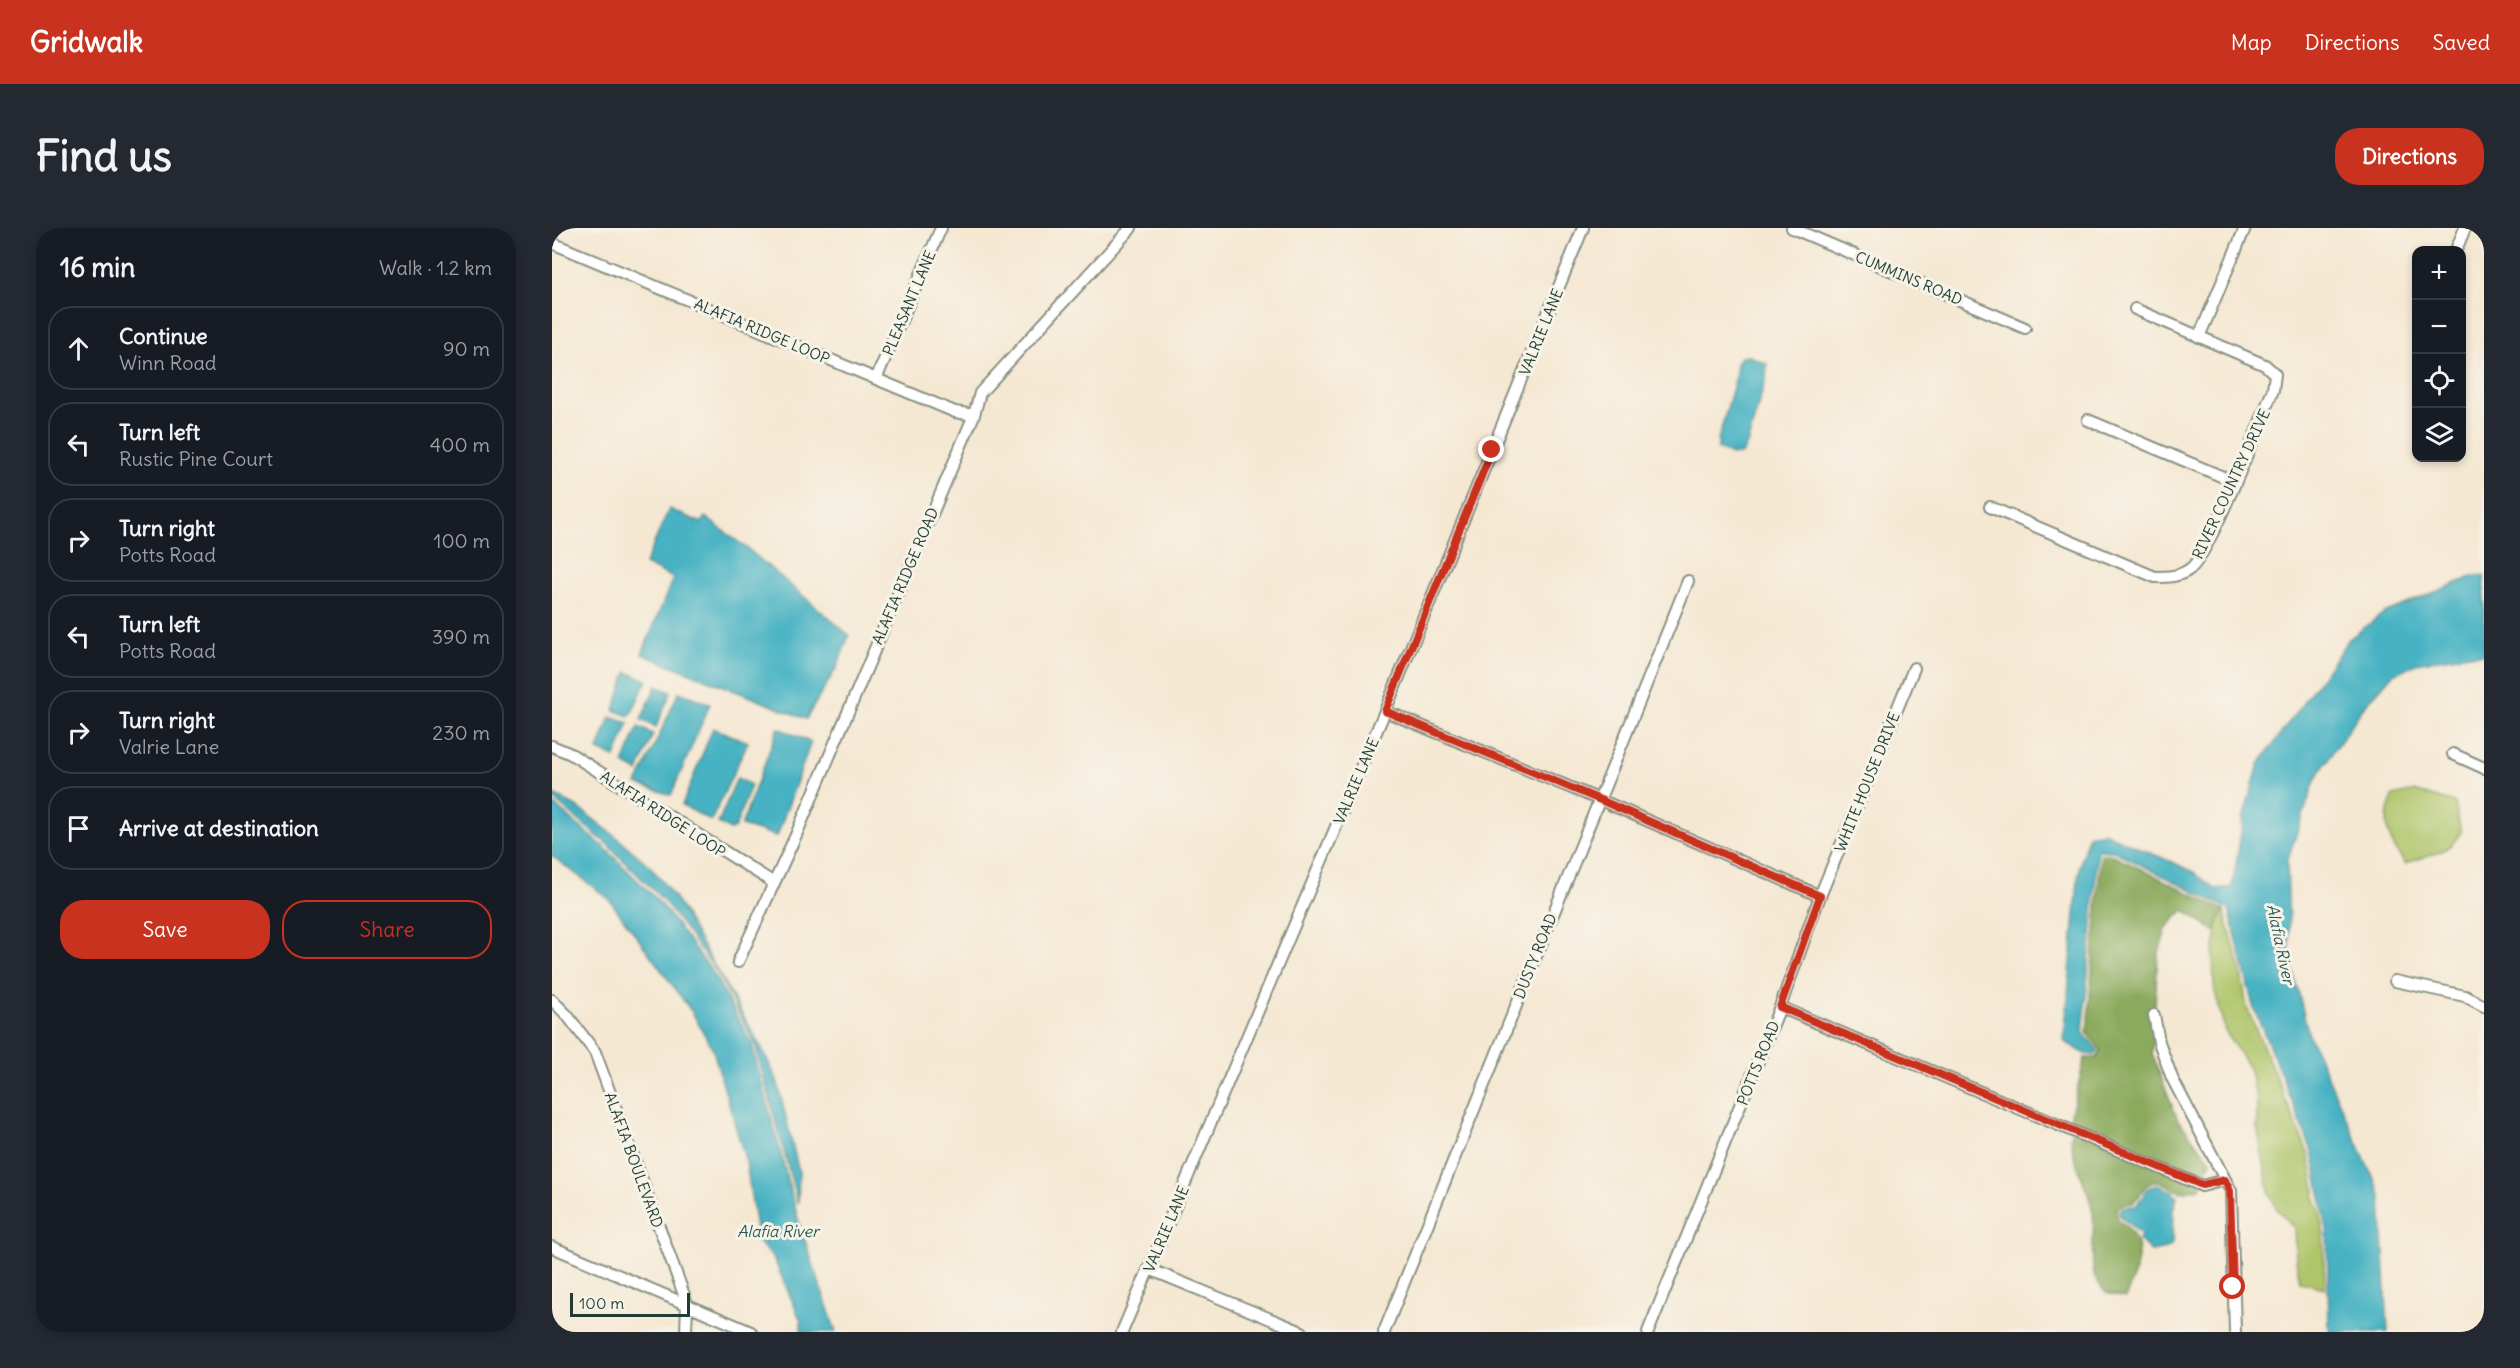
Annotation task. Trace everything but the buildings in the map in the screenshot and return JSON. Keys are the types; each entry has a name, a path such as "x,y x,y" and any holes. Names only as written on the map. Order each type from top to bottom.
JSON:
{"street":[{"name":"PLEASANT LANE","path":"876,379 941,228"},
{"name":"ALAFIA RIDGE ROAD","path":"738,962 974,415 980,393 1131,228"},
{"name":"VALRIE LANE","path":"1122,1332 1385,711 1583,228"},
{"name":"CUMMINS ROAD","path":"1792,228 2025,328"},
{"path":"2199,337 2245,228"},
{"path":"2458,246 2465,228"},
{"name":"ALAFIA RIDGE LOOP","path":"552,243 955,412 974,415"},
{"name":"RIVER COUNTRY DRIVE","path":"1990,507 2155,577 2171,577 2191,569 2205,548 2235,482 2273,390 2275,374 2265,365 2135,309"},
{"path":"2088,420 2235,482"},
{"name":"DUSTY ROAD","path":"1384,1332 1688,581"},
{"name":"WHITE HOUSE DRIVE","path":"1820,896 1914,668"},
{"path":"1385,711 1598,799 1820,896"},
{"name":"ALAFIA RIDGE LOOP","path":"552,746 571,754 774,883"},
{"path":"2453,754 2484,768"},
{"name":"POTTS ROAD","path":"1648,1332 1780,1007 1820,896"},
{"path":"2395,981 2465,996 2484,1006"},
{"name":"ALAFIA BOULEVARD","path":"552,1000 567,1015 595,1052 687,1303 686,1332"},
{"path":"1780,1007 2202,1185 2225,1180"},
{"path":"2154,1015 2159,1042 2172,1078 2230,1191 2235,1332"},
{"path":"552,1247 751,1332"},
{"path":"1149,1269 1302,1332"}],"green space":[{"path":"2414,791 2455,803 2461,832 2443,850 2405,864 2388,832 2387,815 2393,796"},
{"path":"2101,854 2113,855 2224,910 2216,932 2184,910 2167,927 2158,955 2152,1054 2178,1120 2211,1161 2200,1188 2180,1192 2157,1180 2147,1185 2133,1203 2123,1204 2116,1209 2118,1220 2134,1236 2138,1255 2134,1276 2125,1298 2106,1293 2095,1276 2092,1256 2092,1209 2071,1142 2073,1125 2071,1113 2085,1058 2097,1058 2101,1050 2087,1033"},
{"path":"2224,910 2240,968 2247,1008 2308,1153 2315,1190 2314,1198 2319,1208 2323,1230 2325,1288 2300,1282 2294,1228 2277,1209 2269,1191 2257,1127 2257,1100 2249,1068 2225,1031 2214,987 2213,955 2218,922"}],"water":[{"path":"1749,356 1767,364 1766,378 1747,444 1742,454 1732,455 1718,449 1718,440 1735,380 1737,364 1741,357"},
{"path":"669,509 702,523 705,517 748,549 849,635 837,667 806,719 642,654 673,578 645,564"},
{"name":"Alafia River","path":"2484,575 2484,654 2469,654 2421,662 2393,674 2362,709 2316,778 2287,861 2290,958 2309,1035 2381,1195 2388,1332 2329,1332 2327,1229 2312,1151 2253,1006 2229,909 2114,851 2098,850 2083,1033 2098,1050 2095,1055 2085,1054 2064,1041 2079,869 2088,835 2103,832 2192,871 2215,889 2232,887 2244,815 2259,764 2349,639 2384,613 2474,576"},
{"path":"627,672 647,680 628,716 614,710"},
{"path":"656,686 671,692 656,727 641,720"},
{"path":"679,692 710,704 671,795 637,784"},
{"path":"610,717 629,723 615,757 598,750"},
{"path":"638,727 653,734 638,772 623,764"},
{"path":"713,728 748,742 711,821 682,805"},
{"path":"778,728 811,742 777,836 741,826"},
{"path":"737,778 751,785 735,828 730,830 718,823"},
{"path":"552,794 580,809 614,835 650,866 675,898 760,1045 777,1080 799,1172 798,1204 755,1044 717,972 664,901 607,844 552,798"},
{"name":"Alafia River","path":"552,803 604,847 661,904 714,974 752,1045 800,1226 836,1332 801,1332 801,1321 773,1257 758,1242 746,1162 713,1050 692,1012 609,899 552,856"},
{"path":"2157,1184 2177,1197 2173,1209 2172,1244 2165,1249 2152,1252 2139,1240 2141,1234 2121,1217 2119,1211 2123,1207 2136,1206 2148,1188"}],"route":[{"path":"1492,450 1385,711 1598,799 1820,896 1780,1007 2202,1185 2225,1180 2230,1191 2233,1287"}]}
